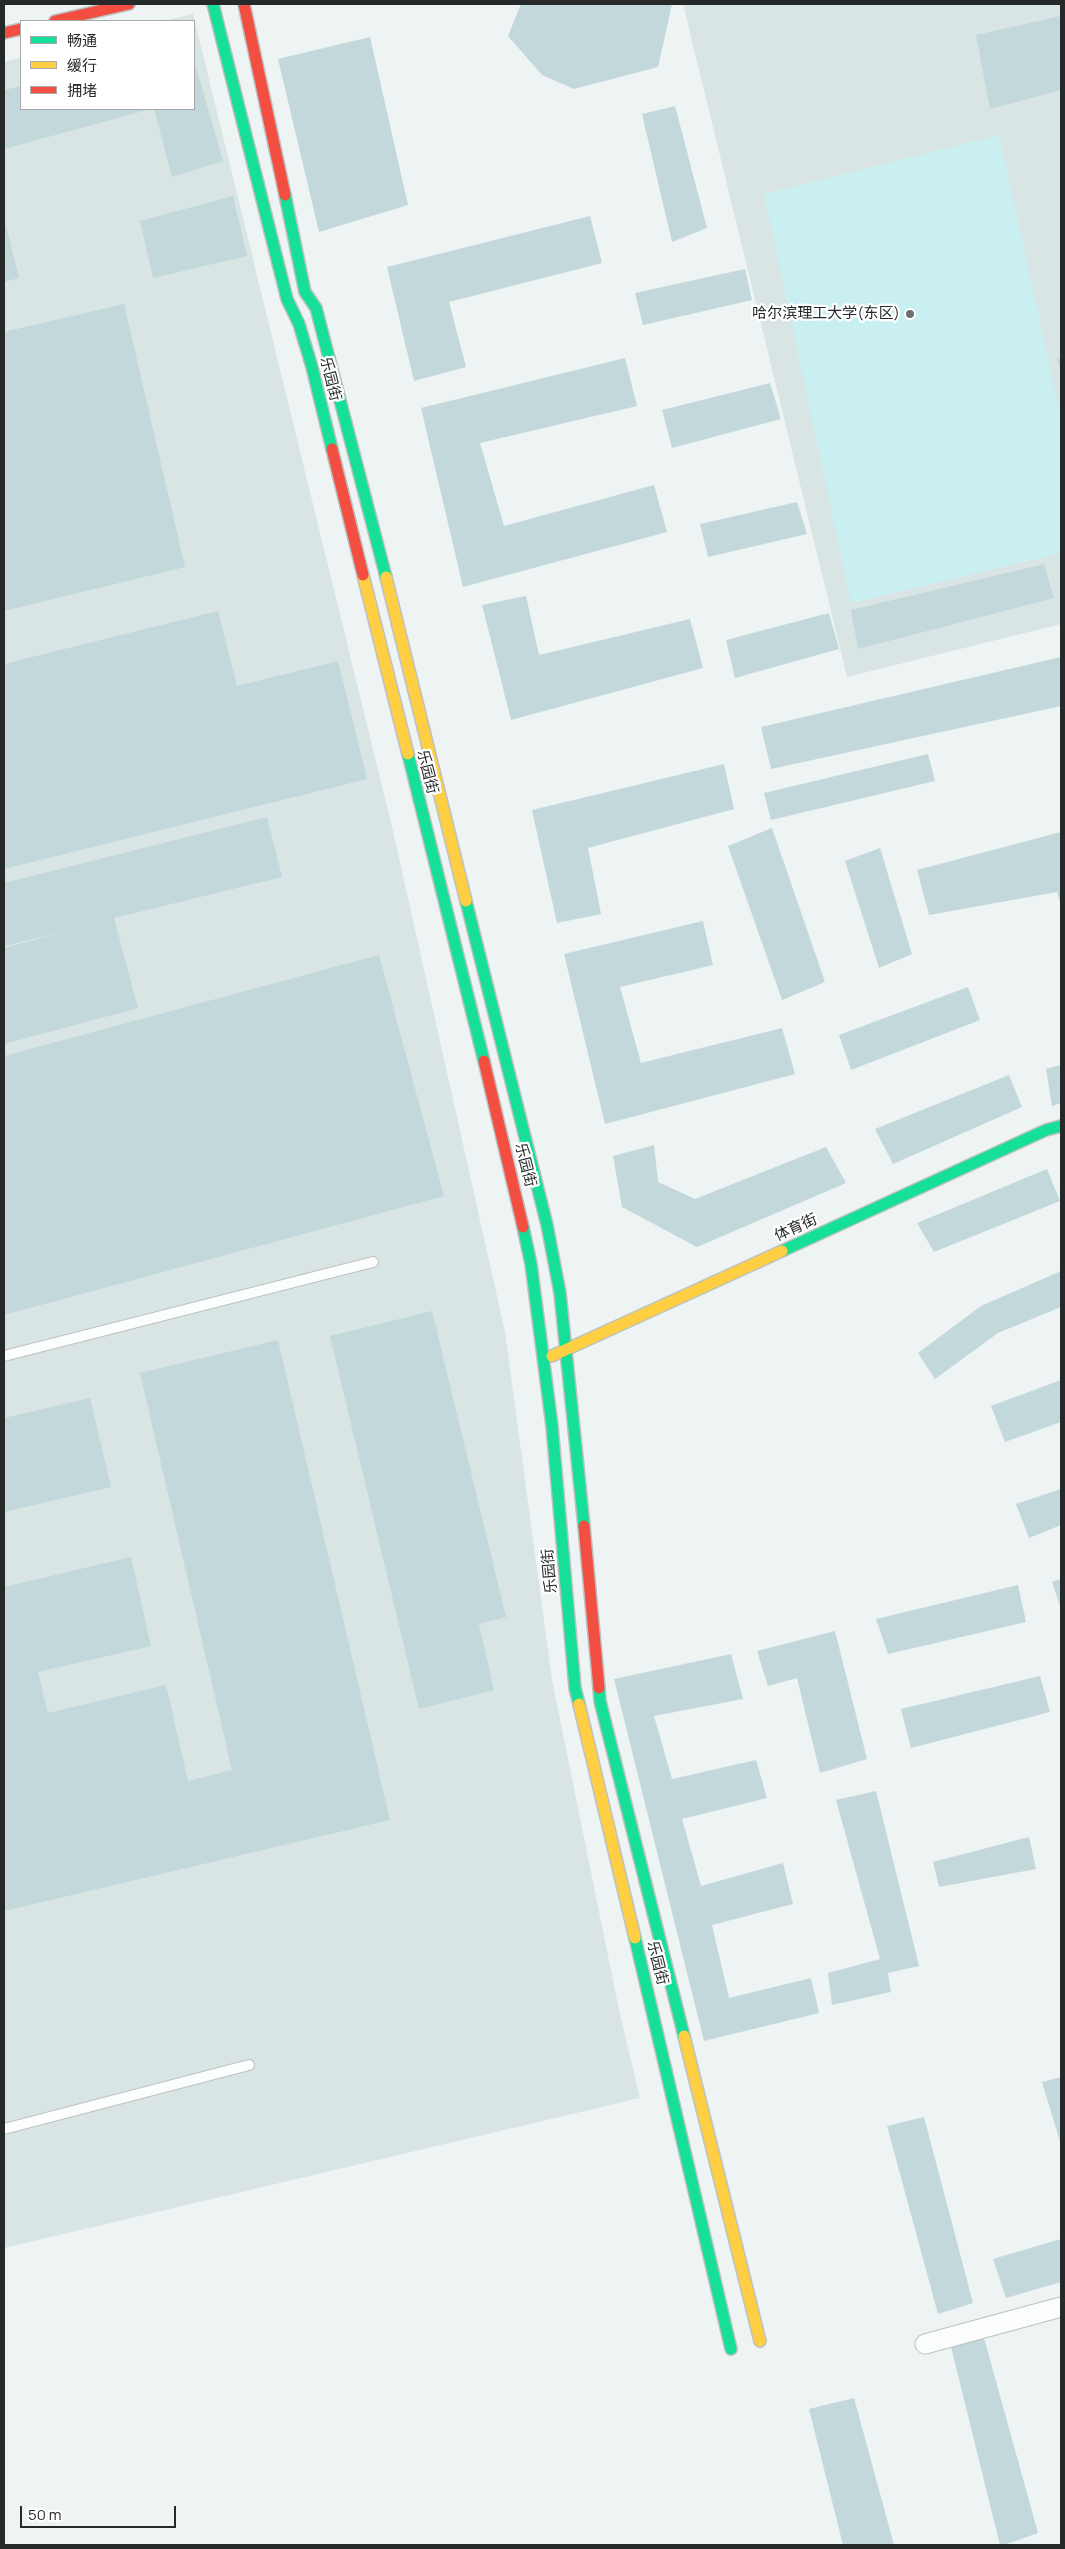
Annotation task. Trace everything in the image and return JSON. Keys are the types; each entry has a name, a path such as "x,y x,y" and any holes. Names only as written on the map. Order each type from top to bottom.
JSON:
{"main road":[{"path":"59,20 129,4"},
{"name":"乐园街","path":"213,4 287,299 299,324 312,366 518,1200 531,1264 552,1426 575,1688 731,2349"},
{"name":"乐园街","path":"244,4 305,292 316,308 533,1163 560,1293 600,1702 760,2341"},
{"path":"4,33 20,29"},
{"name":"体育街","path":"544,1360 1046,1130 1061,1126"}],"street":[{"path":"925,2344 1061,2307"}],"lane":[{"path":"4,1356 373,1262"},
{"path":"4,2129 249,2065"}],"shaded area":[{"name":"哈尔滨理工大学(东区)","path":"683,4 1061,4 1061,624 847,677"},
{"path":"193,14 194,20 167,20"},
{"path":"195,22 393,831 505,1332 552,1680 619,2010 640,2098 4,2248 4,62 20,57 20,110 195,110"},
{"path":"999,135 1061,418 1061,553 851,603 764,194"}],"building":[{"path":"521,4 672,4 658,67 574,89 542,75 508,36"},
{"path":"1061,16 1061,90 990,109 976,35"},
{"path":"370,37 408,205 319,232 278,59"},
{"path":"195,63 223,161 172,177 154,110 195,110"},
{"path":"20,86 20,110 147,110 4,149 4,90"},
{"path":"675,106 707,228 672,242 642,114"},
{"path":"233,196 247,256 153,278 140,221"},
{"path":"590,216 602,263 449,302 466,367 414,381 387,267"},
{"path":"4,217 19,278 4,282"},
{"path":"745,269 752,300 643,325 635,293"},
{"path":"124,304 185,567 4,611 4,332"},
{"path":"625,358 637,406 480,443 504,526 654,485 667,532 463,587 421,408"},
{"path":"1061,358 1061,373 1057,359"},
{"path":"770,383 781,419 672,448 662,410"},
{"path":"797,502 807,534 708,557 700,524"},
{"path":"1044,564 1054,598 858,649 851,610"},
{"path":"526,596 539,655 690,619 703,668 511,720 482,605"},
{"path":"218,611 237,686 338,661 367,779 4,869 4,664"},
{"path":"829,613 839,649 735,678 726,640"},
{"path":"1061,657 1061,706 771,769 761,727"},
{"path":"928,754 935,781 771,820 764,793"},
{"path":"724,764 734,809 588,848 601,914 557,923 532,810"},
{"path":"267,817 282,877 114,918 138,1008 4,1044 4,948 74,929 4,946 4,883"},
{"path":"772,828 825,982 782,1000 728,846"},
{"path":"1061,832 1061,906 1057,892 929,915 917,870"},
{"path":"880,848 912,954 879,968 845,861"},
{"path":"703,921 713,965 620,987 641,1063 782,1028 795,1074 605,1124 564,954"},
{"path":"379,955 444,1196 4,1315 4,1056"},
{"path":"968,987 980,1020 851,1070 839,1035"},
{"path":"1061,1065 1061,1103 1052,1106 1046,1069"},
{"path":"1009,1075 1022,1107 893,1164 875,1129"},
{"path":"654,1145 658,1182 695,1199 826,1147 846,1183 697,1247 622,1207 613,1156"},
{"path":"1047,1169 1060,1201 934,1252 917,1223"},
{"path":"1061,1271 1061,1307 998,1333 935,1379 918,1353 981,1306"},
{"path":"432,1311 506,1617 479,1624 494,1690 419,1709 330,1336"},
{"path":"278,1340 390,1820 4,1911 4,1587 131,1557 151,1646 38,1672 48,1713 166,1685 188,1781 232,1770 140,1373"},
{"path":"1061,1380 1061,1422 1005,1442 991,1406"},
{"path":"90,1398 111,1487 4,1512 4,1418"},
{"path":"1061,1489 1061,1525 1029,1538 1016,1504"},
{"path":"1061,1579 1061,1609 1052,1582"},
{"path":"1018,1585 1026,1622 888,1654 876,1619"},
{"path":"835,1631 867,1759 820,1773 797,1678 768,1686 757,1651"},
{"path":"731,1654 743,1699 654,1716 672,1779 756,1760 767,1798 682,1819 701,1886 783,1863 793,1904 712,1925 729,1998 811,1978 819,2013 704,2041 614,1679"},
{"path":"1040,1676 1050,1712 911,1748 901,1709"},
{"path":"876,1791 919,1966 888,1973 891,1992 832,2005 828,1973 880,1959 836,1800"},
{"path":"1029,1837 1036,1869 939,1887 933,1862"},
{"path":"1061,2077 1061,2145 1042,2082"},
{"path":"924,2117 973,2303 938,2314 887,2126"},
{"path":"1061,2239 1061,2282 1006,2298 993,2259"},
{"path":"984,2338 1038,2533 1004,2545 1000,2545 951,2347"},
{"path":"854,2398 894,2545 843,2545 809,2409"}],"traffic: fast":[{"path":"213,4 287,299 299,324 312,367 332,449"},
{"path":"285,195 305,292 316,308 386,577"},
{"path":"408,754 484,1061"},
{"path":"466,901 547,1225 560,1293 584,1526"},
{"path":"782,1251 1046,1130 1061,1126"},
{"path":"523,1227 531,1264 552,1426 575,1688 579,1704"},
{"path":"599,1688 600,1701 684,2036"},
{"path":"635,1938 731,2349"}],"traffic: slow":[{"path":"363,575 408,754"},
{"path":"386,577 466,901"},
{"path":"552,1356 782,1251"},
{"path":"579,1704 635,1938"},
{"path":"684,2036 760,2341"}],"traffic: jam":[{"path":"59,20 129,4"},
{"path":"244,4 285,195"},
{"path":"4,33 20,29"},
{"path":"332,449 363,575"},
{"path":"484,1061 523,1227"},
{"path":"584,1526 599,1688"}],"place":[{"name":"哈尔滨理工大学(东区)","path":"910,314"}]}
